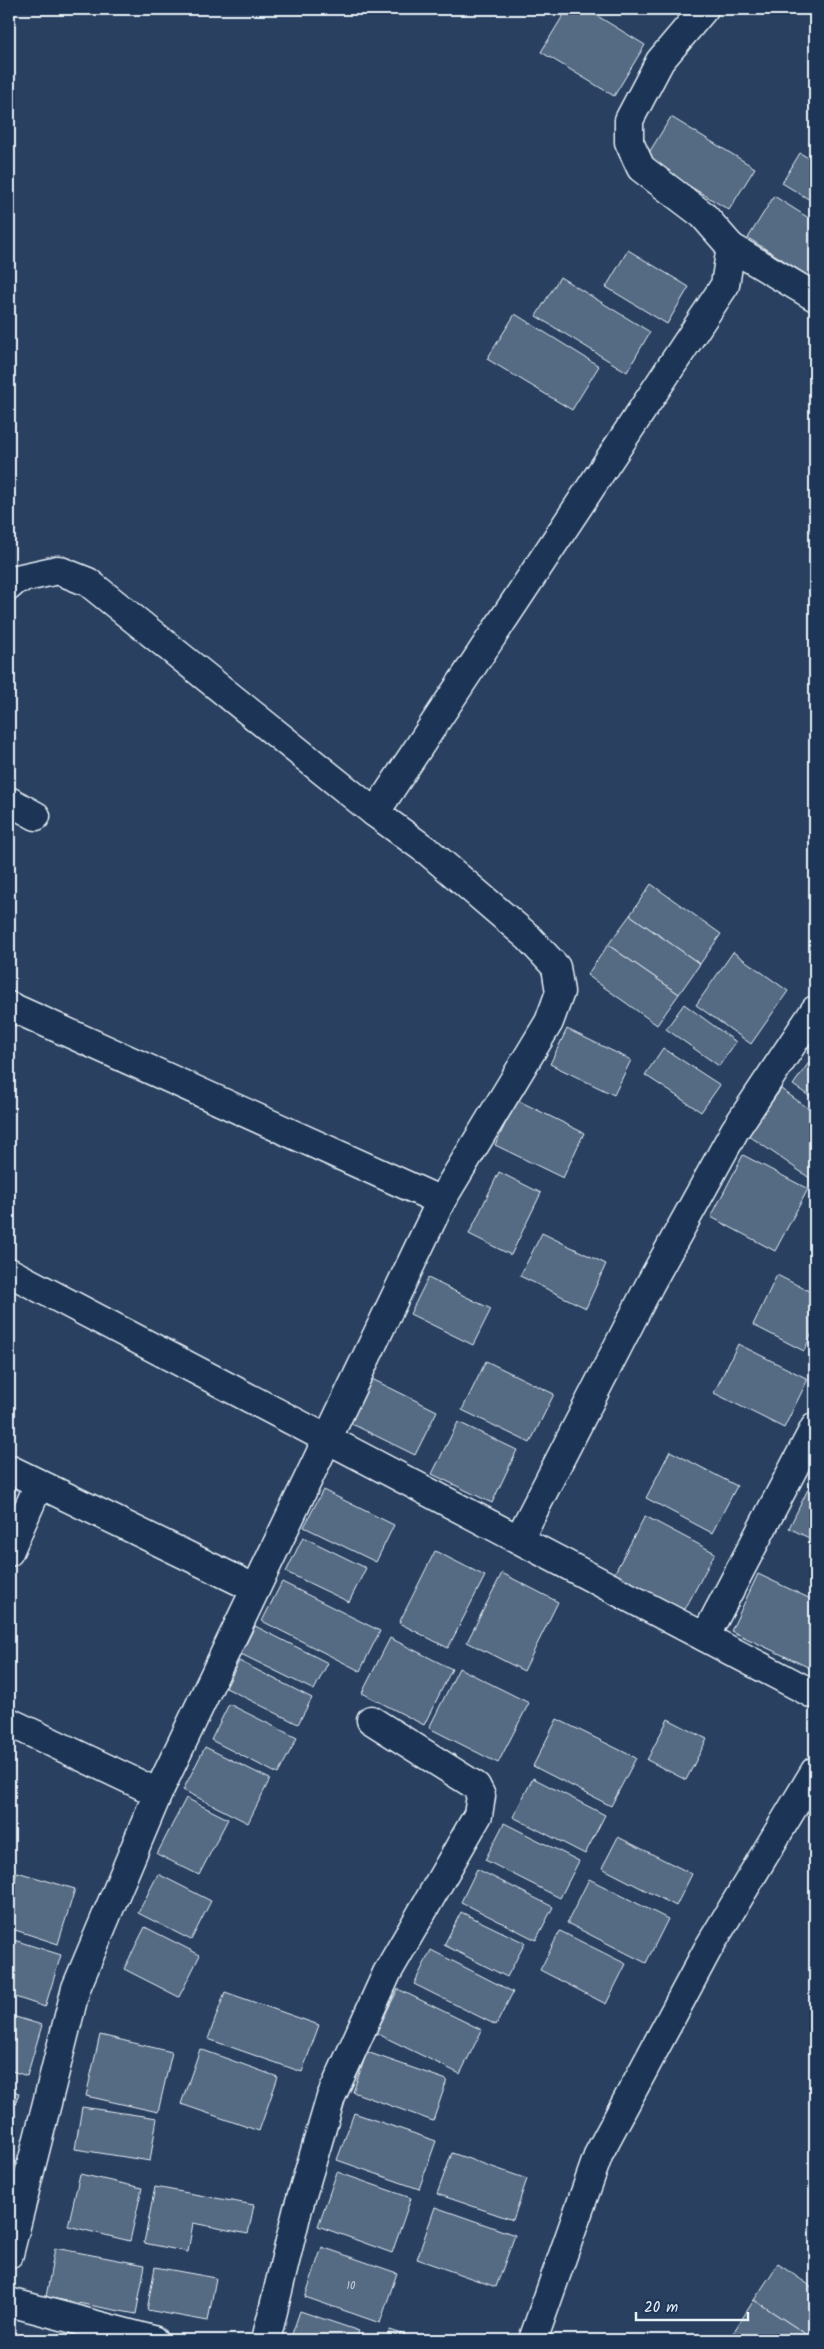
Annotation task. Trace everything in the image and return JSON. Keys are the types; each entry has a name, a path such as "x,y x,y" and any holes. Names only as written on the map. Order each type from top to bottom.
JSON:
{"street":[{"path":"704,9 660,61 630,120 629,142 641,168 703,215 731,247 815,297"},
{"path":"375,813 725,285 731,247"},
{"path":"9,586 17,579 58,570 88,582 375,813 430,853 528,937 556,967 560,992 549,1022 441,1201 254,1588 158,1793 76,1988 9,2254"},
{"path":"9,801 36,816"},
{"path":"9,1006 441,1201"},
{"path":"519,1540 650,1284 735,1130 815,1010"},
{"path":"9,1272 815,1695"},
{"path":"705,1637 815,1427"},
{"path":"9,1469 254,1588"},
{"path":"9,1552 39,1484"},
{"path":"266,2340 297,2212 331,2097 386,1973 478,1815 481,1796 476,1786 371,1720"},
{"path":"9,1722 158,1793"},
{"path":"533,2340 599,2153 709,1946 815,1771"},
{"path":"9,2302 153,2340"}],"building":[{"path":"567,9 586,9 645,45 614,96 541,52"},
{"path":"671,117 755,168 729,210 645,159"},
{"path":"800,153 815,162 815,203 782,183"},
{"path":"774,196 815,222 815,280 748,238"},
{"path":"628,250 689,287 667,324 606,287"},
{"path":"560,277 650,332 627,372 536,316"},
{"path":"515,314 599,366 572,410 487,359"},
{"path":"651,884 721,934 700,964 630,915"},
{"path":"630,915 700,964 679,994 608,945"},
{"path":"608,945 679,994 657,1025 587,975"},
{"path":"733,952 788,991 751,1044 696,1005"},
{"path":"684,1004 736,1042 719,1066 666,1029"},
{"path":"567,1029 631,1060 614,1095 550,1064"},
{"path":"663,1048 720,1085 701,1112 645,1075"},
{"path":"815,1054 815,1100 793,1085"},
{"path":"781,1089 815,1113 815,1173 811,1179 748,1135"},
{"path":"517,1100 584,1133 563,1178 495,1145"},
{"path":"743,1155 808,1189 775,1251 711,1217"},
{"path":"499,1172 541,1193 511,1255 469,1234"},
{"path":"542,1233 606,1264 586,1308 520,1276"},
{"path":"777,1275 815,1294 815,1327 804,1351 753,1325"},
{"path":"428,1278 491,1309 473,1345 410,1314"},
{"path":"738,1344 808,1379 784,1428 714,1393"},
{"path":"486,1361 554,1394 530,1443 462,1410"},
{"path":"372,1379 437,1411 415,1455 350,1423"},
{"path":"458,1422 517,1450 492,1503 432,1474"},
{"path":"670,1451 737,1486 712,1533 646,1498"},
{"path":"815,1478 815,1541 789,1528"},
{"path":"323,1490 394,1525 376,1562 304,1527"},
{"path":"645,1516 715,1553 684,1611 614,1574"},
{"path":"303,1537 366,1568 349,1602 286,1572"},
{"path":"435,1551 485,1576 448,1648 399,1623"},
{"path":"502,1573 558,1602 524,1671 467,1642"},
{"path":"758,1574 815,1601 815,1657 810,1668 731,1631"},
{"path":"282,1582 380,1631 360,1671 262,1621"},
{"path":"255,1626 328,1663 314,1690 241,1654"},
{"path":"390,1638 452,1669 424,1725 362,1693"},
{"path":"239,1661 312,1698 298,1724 226,1688"},
{"path":"459,1668 529,1703 498,1763 429,1728"},
{"path":"229,1704 297,1738 278,1774 211,1740"},
{"path":"557,1719 636,1758 611,1806 533,1766"},
{"path":"668,1719 707,1739 686,1780 647,1760"},
{"path":"205,1747 270,1779 248,1823 183,1790"},
{"path":"533,1778 605,1815 585,1854 513,1817"},
{"path":"186,1798 228,1819 199,1875 157,1854"},
{"path":"504,1823 579,1861 560,1898 485,1860"},
{"path":"618,1837 692,1874 676,1906 602,1868"},
{"path":"477,1869 553,1907 536,1940 461,1902"},
{"path":"17,1872 75,1889 58,1944 9,1928 9,1900"},
{"path":"158,1874 211,1901 191,1940 138,1913"},
{"path":"589,1879 668,1919 646,1963 567,1923"},
{"path":"461,1912 525,1943 507,1977 444,1945"},
{"path":"145,1927 200,1955 179,1997 124,1969"},
{"path":"560,1931 626,1964 606,2004 540,1970"},
{"path":"14,1940 61,1955 45,2007 9,1995 9,1957"},
{"path":"431,1950 513,1992 496,2025 414,1984"},
{"path":"398,1989 482,2030 460,2074 376,2033"},
{"path":"225,1992 319,2025 302,2072 208,2039"},
{"path":"9,2015 42,2025 27,2076 9,2070"},
{"path":"100,2035 172,2052 158,2112 86,2096"},
{"path":"200,2049 278,2077 259,2131 181,2104"},
{"path":"367,2052 447,2080 433,2121 353,2092"},
{"path":"9,2090 19,2093 9,2124"},
{"path":"82,2107 157,2118 150,2161 75,2149"},
{"path":"354,2113 436,2141 419,2189 337,2160"},
{"path":"452,2153 527,2179 513,2220 437,2194"},
{"path":"337,2172 411,2198 392,2253 318,2226"},
{"path":"80,2174 142,2188 130,2241 68,2226"},
{"path":"155,2187 254,2205 248,2234 193,2223 188,2252 144,2243"},
{"path":"435,2207 515,2235 496,2287 417,2259"},
{"path":"322,2247 397,2273 380,2323 305,2297"},
{"path":"55,2248 145,2265 136,2314 46,2297"},
{"path":"778,2264 815,2289 815,2340 754,2300"},
{"path":"155,2267 216,2278 208,2321 147,2310"},
{"path":"754,2300 815,2340 737,2340 731,2336"},
{"path":"300,2311 359,2331 356,2340 290,2340"},
{"path":"390,2330 420,2340 386,2340"}]}
